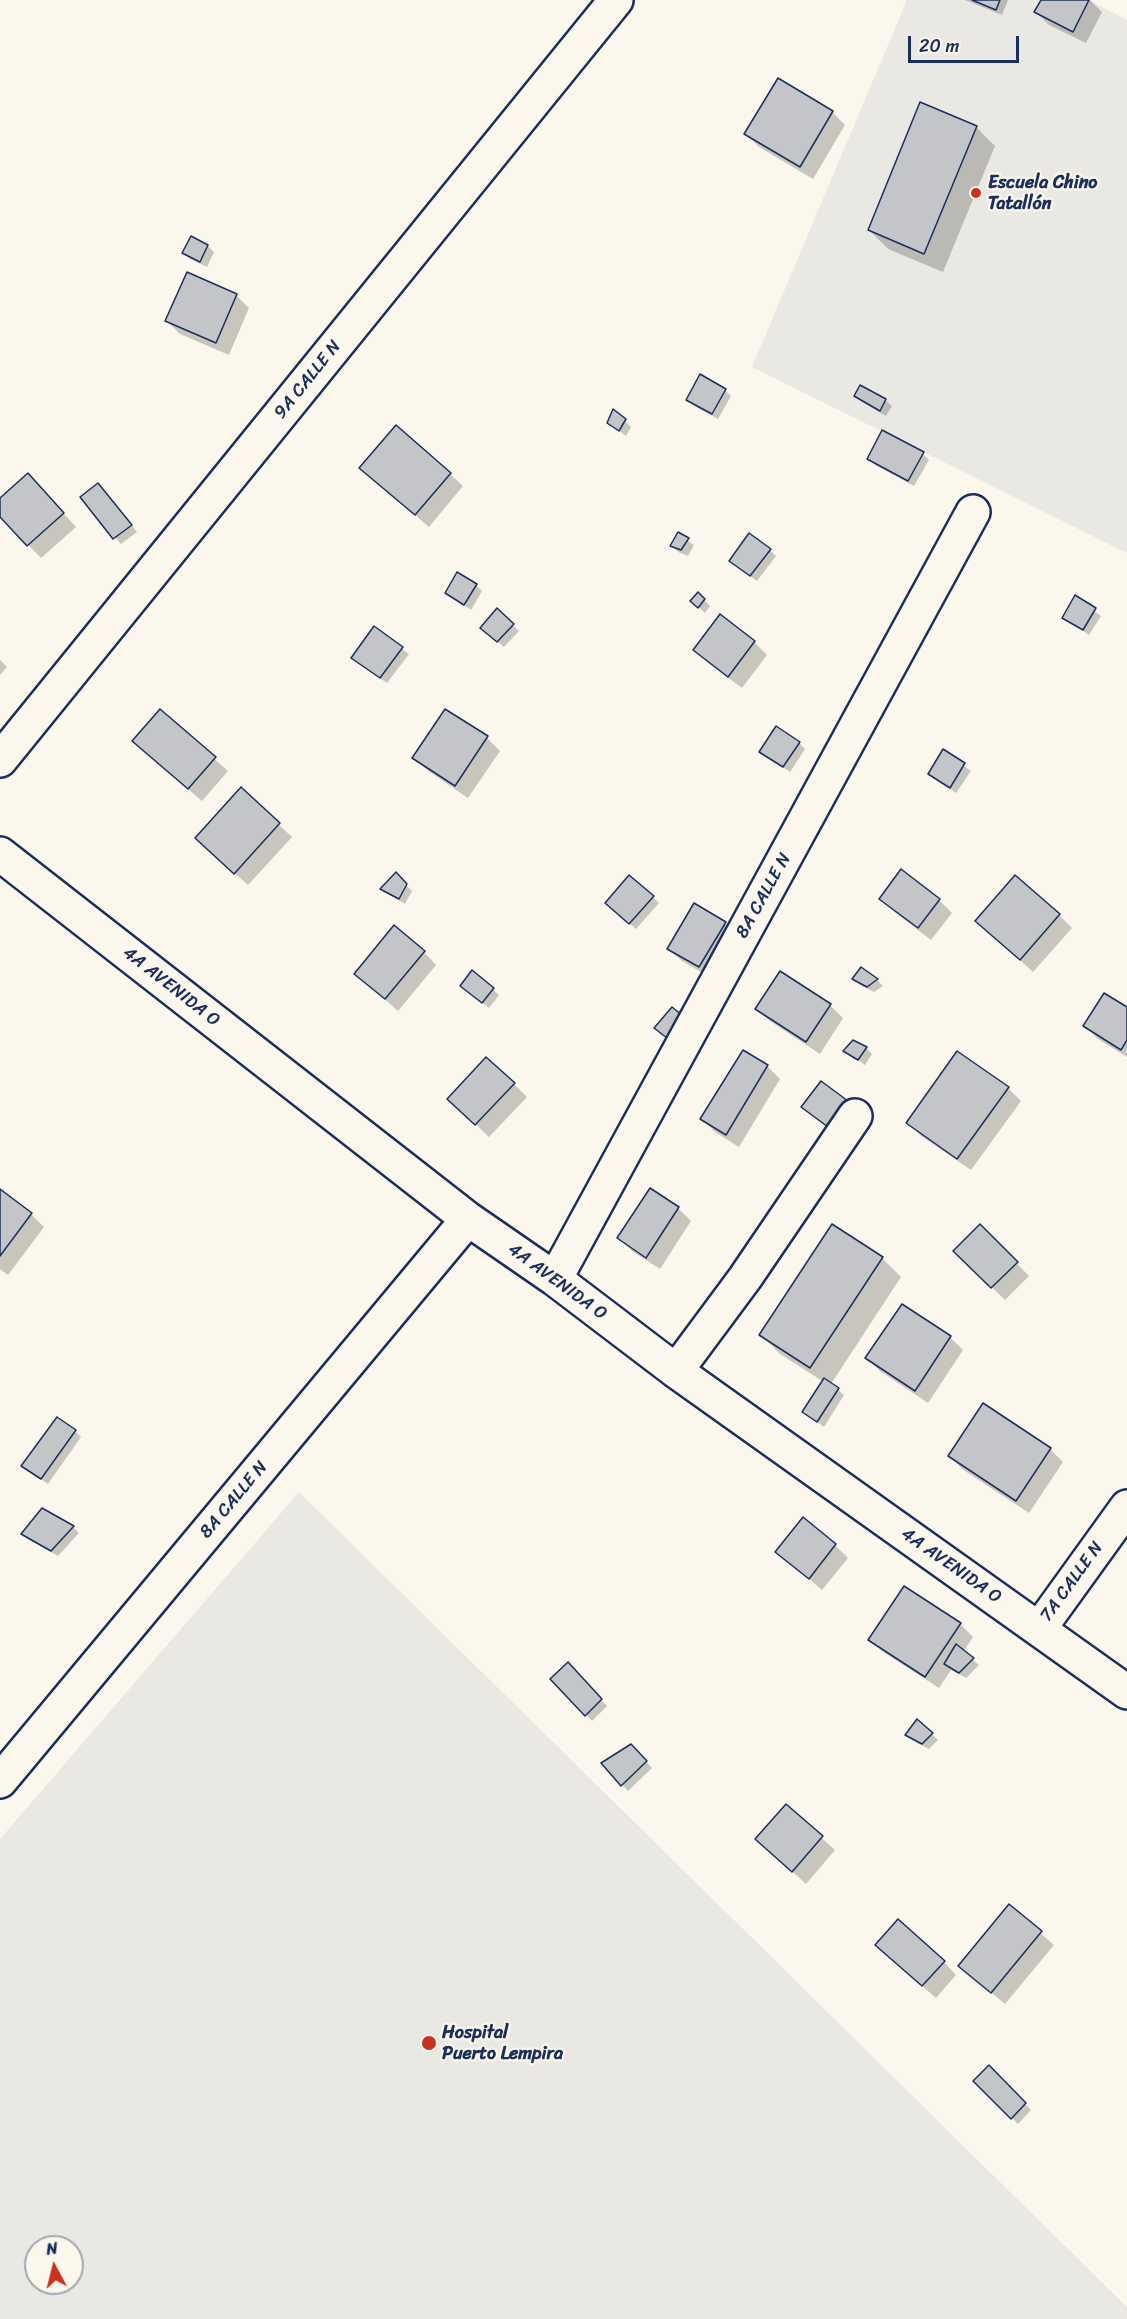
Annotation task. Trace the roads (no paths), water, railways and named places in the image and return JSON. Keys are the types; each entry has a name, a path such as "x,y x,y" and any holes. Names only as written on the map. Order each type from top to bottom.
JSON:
{"street":[{"name":"9A CALLE N","path":"0,760 615,0"},
{"name":"8A CALLE N","path":"555,1279 973,512"},
{"name":"4A AVENIDA O","path":"0,854 468,1219 555,1279 676,1371 1127,1692"},
{"path":"676,1371 745,1278 855,1116"},
{"name":"8A CALLE N","path":"0,1781 468,1219"},
{"name":"7A CALLE N","path":"1039,1629 1127,1507"}],"place":[{"name":"Escuela Chino Tatallón","path":"976,193"},
{"name":"Hospital Puerto Lempira","path":"429,2043"}]}
